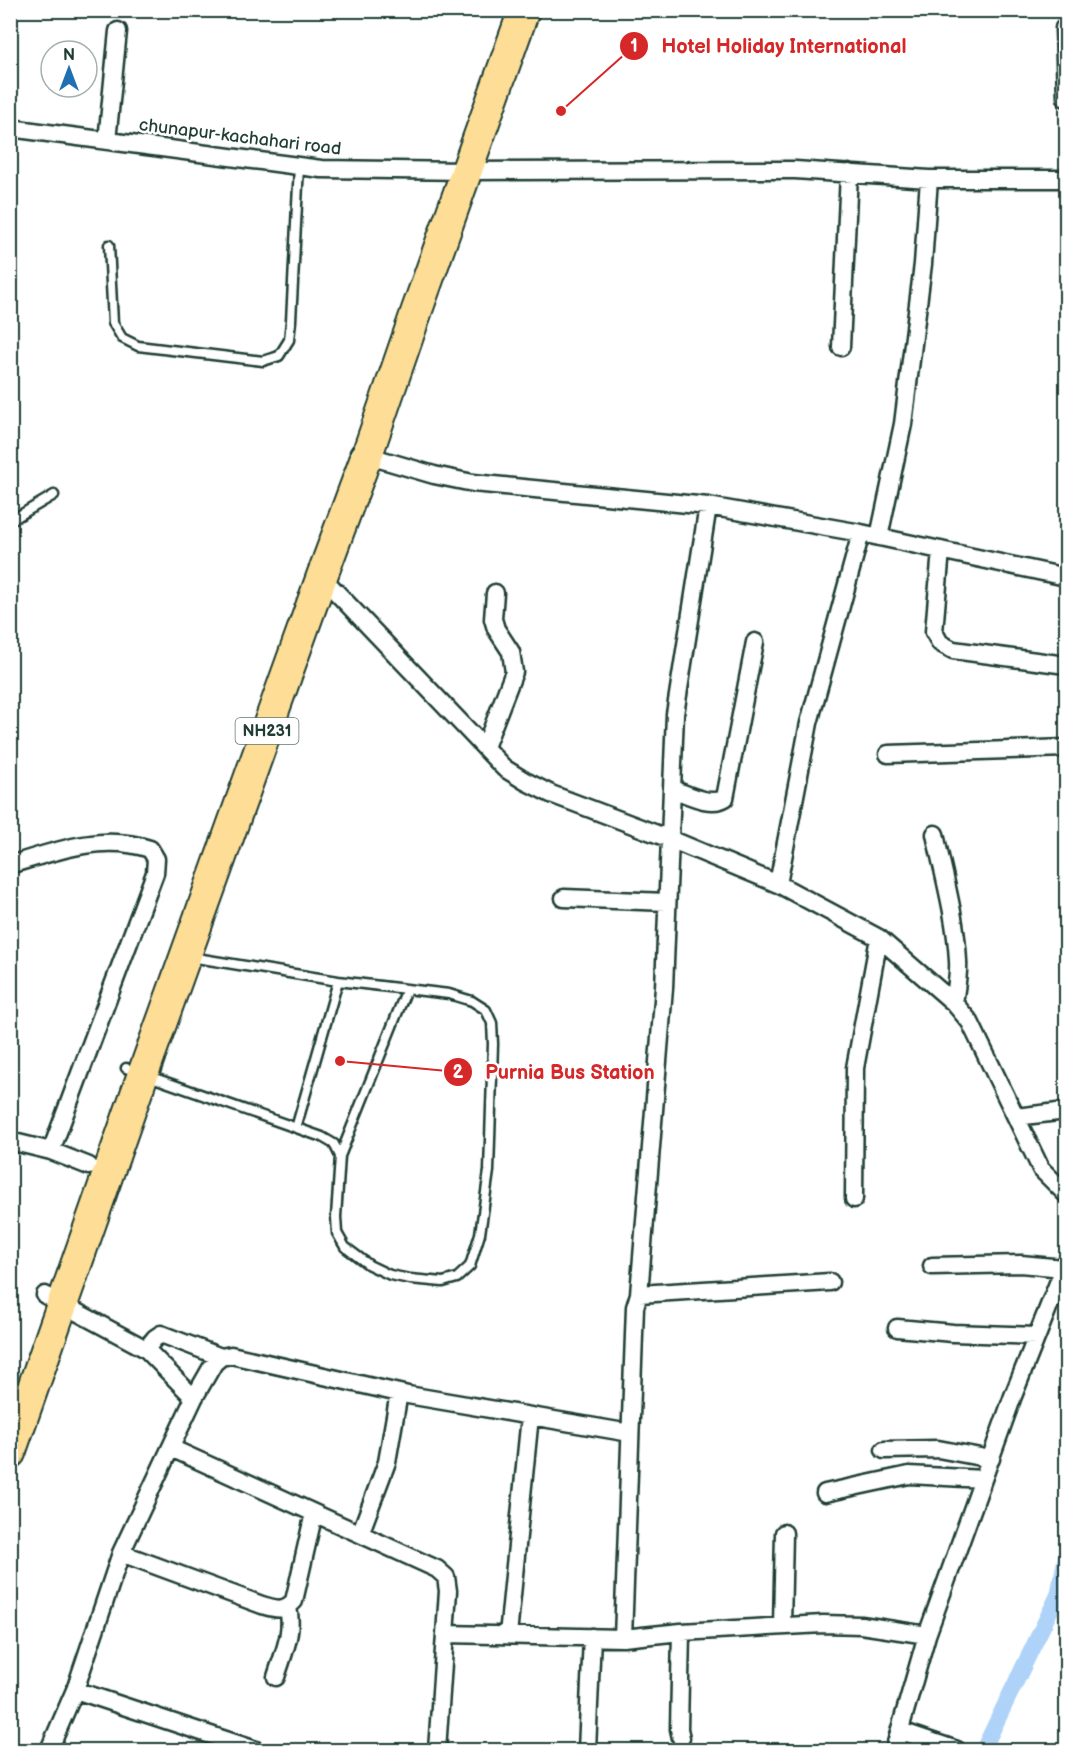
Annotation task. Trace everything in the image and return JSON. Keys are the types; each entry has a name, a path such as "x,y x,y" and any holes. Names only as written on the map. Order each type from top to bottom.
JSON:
{"highway":[{"name":"NH231","path":"10,1394 53,1300 135,1071 177,937 360,454 457,171 508,10"},
{"name":"NH231","path":"457,171 524,10"},
{"name":"NH231","path":"10,1453 90,1166 186,957 317,572"}],"street":[{"path":"1066,28 1064,28 1066,98"},
{"path":"107,141 118,31"},
{"name":"chunapur-kachahari road","path":"10,128 321,169 795,170 929,179 1066,179"},
{"path":"841,347 849,173"},
{"path":"879,537 903,424 923,264 929,179"},
{"path":"360,454 434,475 473,483 708,506 861,533 1066,577"},
{"path":"622,1638 635,1307 639,1294 664,988 675,714 708,506"},
{"path":"778,884 809,723 861,533"},
{"path":"941,550 934,632 940,643 953,650 1066,665"},
{"path":"317,572 504,768 551,794 670,839 778,884 879,938 954,1003 970,1022 1041,1169 1066,1194"},
{"path":"485,747 514,672 511,652 493,620 495,593"},
{"path":"672,789 710,801 719,802 725,798 755,642"},
{"path":"888,754 1066,748"},
{"path":"935,834 956,934 958,964 954,1003"},
{"path":"10,865 64,848 120,842 150,849 156,859 155,873 51,1151"},
{"path":"564,898 667,902"},
{"path":"854,1199 855,1068 879,938"},
{"path":"1016,1117 1066,1111"},
{"path":"10,1141 51,1151 90,1166"},
{"path":"894,1750 927,1635 1036,1336 1065,1266 1021,1263 932,1266"},
{"path":"639,1294 830,1282"},
{"path":"53,1300 146,1349 194,1398"},
{"path":"897,1328 953,1334 1036,1336"},
{"path":"146,1349 161,1334 221,1357"},
{"path":"49,1750 75,1690 121,1553 194,1398 214,1363 221,1357 231,1354 399,1393 630,1433"},
{"path":"360,1534 387,1462 399,1393"},
{"path":"508,1635 530,1416"},
{"path":"171,1448 437,1569 446,1577 448,1591 437,1750"},
{"path":"884,1450 938,1449 991,1459"},
{"path":"825,1493 909,1475 983,1479"},
{"path":"121,1553 262,1605 278,1610 288,1608 294,1601 314,1513"},
{"path":"782,1626 784,1533"},
{"path":"276,1677 290,1633 291,1620 288,1608"},
{"path":"445,1634 622,1638 681,1632 823,1624 861,1625 927,1635"},
{"path":"681,1632 679,1729 681,1738"},
{"path":"587,1750 592,1637"},
{"path":"75,1690 256,1750"},
{"path":"901,1731 957,1750"}],"lane":[{"path":"109,245 113,323 122,338 138,346 207,354 264,360 279,356 289,340 291,321 298,166"},
{"path":"10,520 54,495"},
{"path":"186,957 338,981 407,989 449,994 472,1001 486,1010 492,1023 494,1044 489,1171 480,1234 470,1266 457,1278 443,1282 390,1275 369,1265 345,1247 337,1233 339,1156 407,989"},
{"path":"296,1128 338,981"},
{"path":"135,1071 322,1137 334,1144 339,1156"}],"waterway":[{"path":"983,1750 1058,1595 1066,1556"}],"place":[{"name":"Hotel Holiday International","path":"561,111"},
{"name":"Purnia Bus Station","path":"340,1061"}]}
